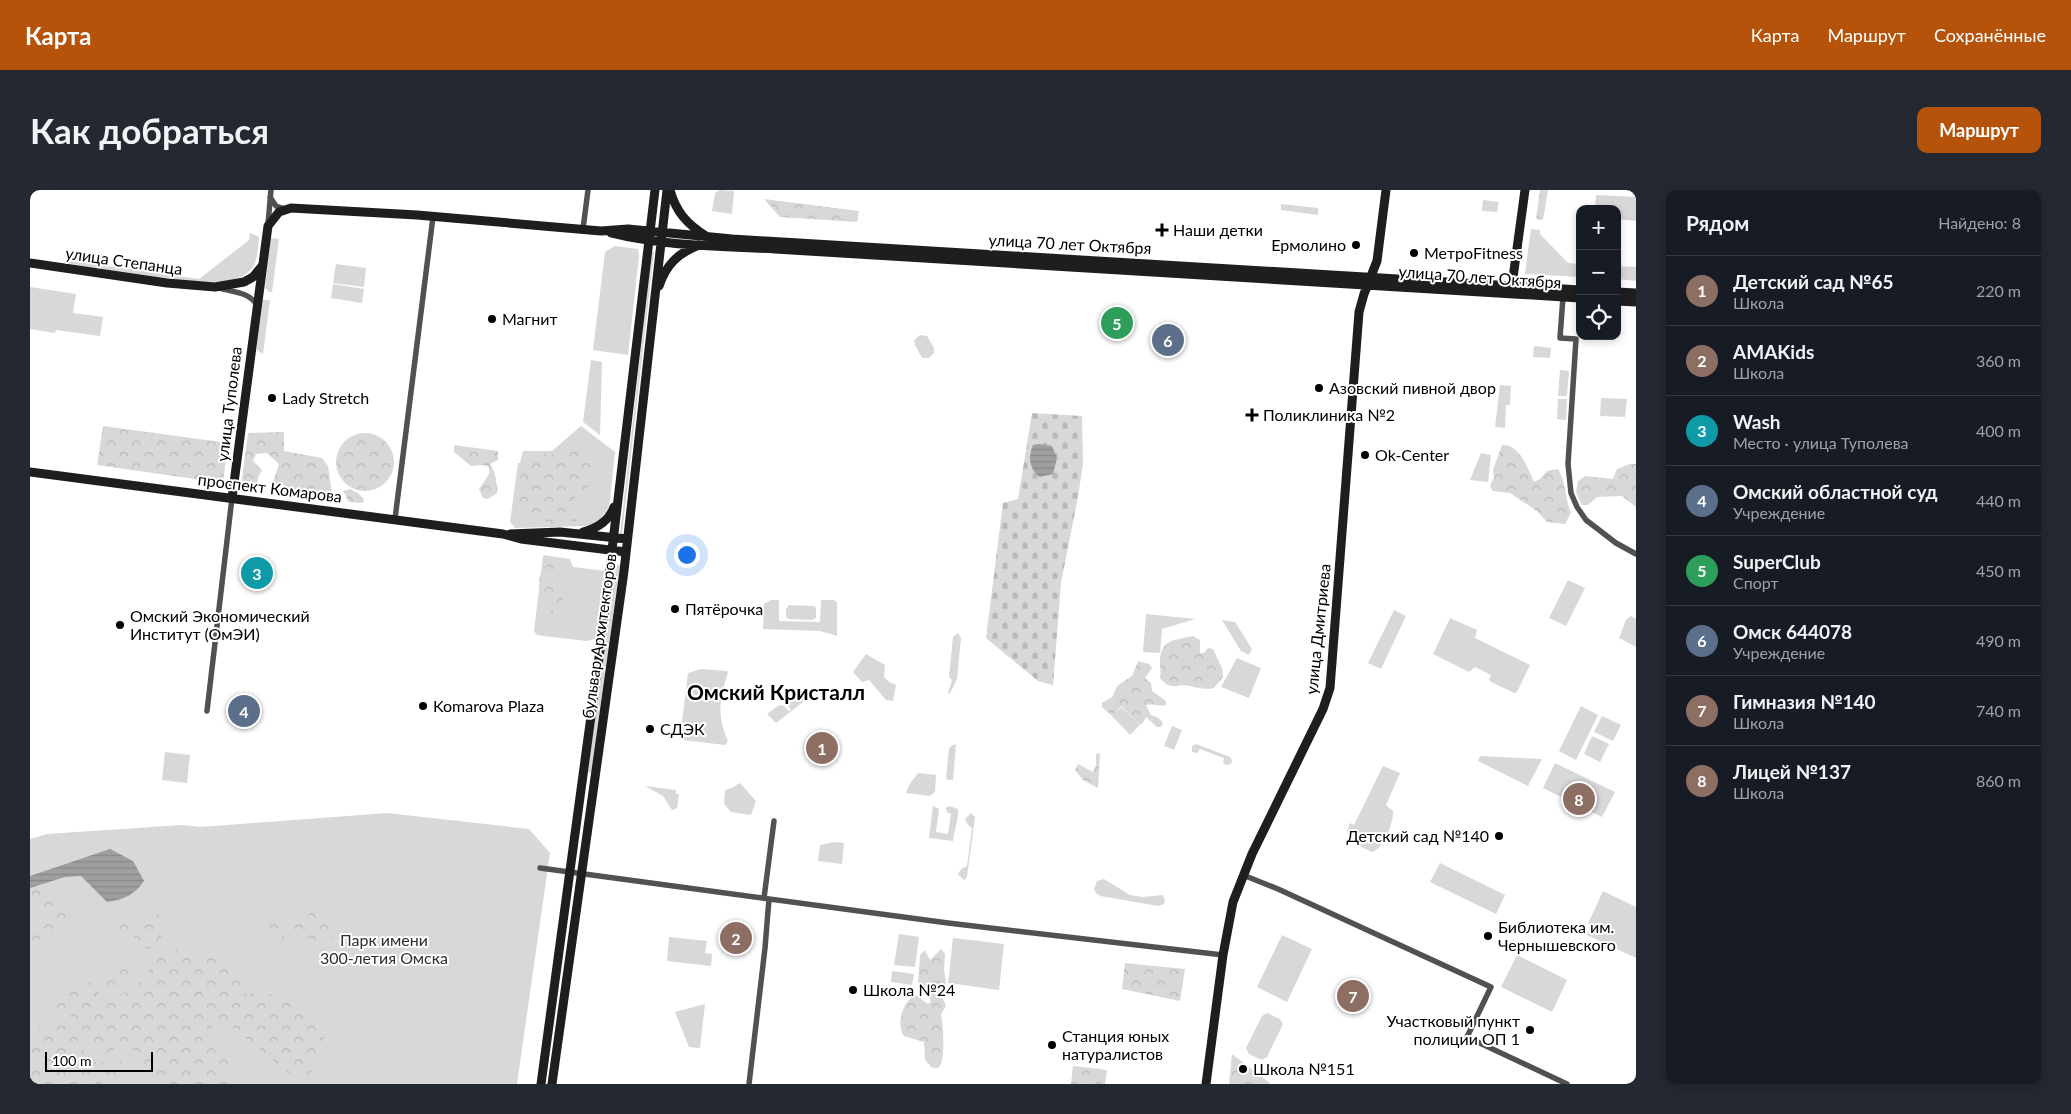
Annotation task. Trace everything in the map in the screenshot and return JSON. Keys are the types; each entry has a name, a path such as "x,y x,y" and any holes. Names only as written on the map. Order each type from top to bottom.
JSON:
{"main road":[{"name":"бульвар Архитекторов","path":"552,1084 613,537 655,190"},
{"path":"668,190 682,217 706,236"},
{"name":"бульвар Архитекторов","path":"540,1084 626,552 661,237 668,190"},
{"name":"улица Дмитриева","path":"1206,1084 1223,955 1233,902 1243,875 1323,709 1330,688 1360,312 1361,304 1378,261 1386,190"},
{"path":"1512,285 1525,190"},
{"path":"268,226 274,216 285,209 329,209 583,229 628,229 649,236"},
{"name":"улица Туполева","path":"232,498 268,226"},
{"name":"улица 70 лет Октября","path":"649,236 700,244 1370,281 1512,285 1576,290"},
{"name":"улица 70 лет Октября","path":"661,237 706,236 1370,281 1576,298"},
{"path":"654,300 667,268 678,255 700,244"},
{"name":"улица Степанца","path":"30,263 162,282 215,287 244,282 262,266"},
{"path":"1621,292 1636,293"},
{"path":"1621,301 1636,302"},
{"name":"проспект Комарова","path":"30,472 395,519 521,539 626,552"},
{"path":"580,533 595,528 608,518 618,495"},
{"name":"проспект Комарова","path":"505,535 553,532 580,533 627,539"}],"street":[{"name":"улица Туполева","path":"268,226 271,190"},
{"path":"583,229 588,190"},
{"path":"270,197 276,206 285,209"},
{"path":"395,519 433,217"},
{"name":"улица Степанца","path":"215,287 247,295 253,298 257,306"},
{"path":"1563,297 1560,338 1576,339 1568,464 1570,488 1577,507 1586,520 1616,543 1636,554"},
{"name":"улица Туполева","path":"207,711 232,498"},
{"path":"749,1084 765,948 767,898 774,821"},
{"path":"540,868 948,923 1223,955"},
{"path":"1243,875 1278,889 1491,987 1467,1037 1567,1084"}],"green space":[{"path":"720,190 734,191 732,214 712,211 715,193"},
{"path":"1540,190 1548,190 1543,220 1536,219"},
{"path":"1596,195 1636,197 1636,221 1621,219 1621,205 1595,205"},
{"path":"764,199 859,211 857,222 780,217"},
{"path":"1483,200 1499,202 1497,212 1482,211"},
{"path":"1281,204 1318,208 1318,215 1281,210"},
{"path":"1531,229 1540,230 1540,234 1568,263 1576,264 1576,277 1525,274"},
{"path":"250,233 259,237 254,265 244,275 229,281 198,283 64,263 65,260 199,279 249,240"},
{"path":"271,238 279,239 272,292 269,292 265,288"},
{"path":"615,246 638,249 639,256 628,355 593,350 605,252"},
{"path":"652,252 654,252 622,534 620,534"},
{"path":"336,264 366,268 364,287 333,283"},
{"path":"1621,266 1636,267 1636,281 1621,279"},
{"path":"333,284 364,289 362,303 331,298"},
{"path":"30,287 76,294 73,313 103,317 100,336 56,330 55,333 30,329"},
{"path":"263,300 270,300 263,354 257,350 257,345"},
{"path":"920,335 927,336 934,348 934,353 929,358 922,358 915,345 914,340"},
{"path":"1534,346 1551,348 1550,358 1533,357"},
{"path":"591,360 602,362 600,435 583,422"},
{"path":"1560,370 1569,371 1567,396 1558,396"},
{"path":"1500,385 1511,386 1510,405 1506,405 1505,428 1495,427"},
{"path":"1601,398 1627,399 1625,417 1600,416"},
{"path":"1558,399 1567,399 1566,420 1557,419"},
{"path":"1032,413 1082,416 1083,463 1061,583 1053,685 1038,681 986,638 1003,503 1018,499"},
{"path":"103,426 228,443 223,483 97,465"},
{"path":"581,426 615,452 608,509 599,520 587,526 515,528 510,522 518,463 520,463 523,451 552,451"},
{"path":"284,432 284,451 322,458 328,466 333,500 283,493 273,482 279,464 267,453 256,454 253,461 262,470 258,478 257,489 241,486 248,433"},
{"path":"365,433 376,435 389,446 394,462 392,473 381,486 365,491 354,489 341,478 336,462 338,451 349,438"},
{"path":"568,444 575,445 598,463 593,480 573,499 573,503 580,512 581,519 570,521 565,515 561,517 557,524 551,525 539,513 519,517 515,511 523,461 532,454 556,455"},
{"path":"454,445 498,451 498,460 490,464 495,473 497,493 488,499 483,498 479,489 489,474 489,467 483,465 471,466 454,452"},
{"path":"1502,445 1514,449 1523,458 1534,482 1540,479 1547,471 1558,469 1563,479 1571,513 1565,524 1547,522 1537,511 1510,493 1493,491 1490,486 1494,477 1493,470"},
{"path":"1481,453 1491,455 1488,482 1470,480"},
{"path":"1630,464 1636,464 1636,507 1622,496 1597,497 1588,505 1582,505 1576,492 1578,481 1585,476 1613,479 1617,469"},
{"path":"350,489 364,499 363,503 349,502 343,491"},
{"path":"543,555 570,559 573,567 606,571 598,633 594,639 587,641 543,636 537,635 534,631"},
{"path":"552,562 559,562 560,564 554,572 556,583 560,585 563,578 568,582 570,589 560,603 561,610 555,616 552,615 549,606 543,603 539,585 540,575"},
{"path":"615,564 620,565 591,773 588,772"},
{"path":"1568,580 1585,588 1566,626 1549,618"},
{"path":"771,600 779,600 779,621 820,622 821,600 837,602 837,636 820,631 763,629 764,604"},
{"path":"789,605 814,606 816,608 816,618 812,620 788,619 786,609"},
{"path":"1394,610 1406,616 1381,669 1368,663"},
{"path":"1146,614 1195,619 1162,629 1160,653 1143,652"},
{"path":"1631,616 1636,619 1636,647 1619,638 1626,620"},
{"path":"1450,618 1477,630 1475,638 1530,665 1517,692 1514,693 1491,682 1489,680 1491,675 1475,667 1469,672 1433,654"},
{"path":"1222,620 1235,622 1252,649 1249,655 1241,651"},
{"path":"958,633 961,638 957,679 950,693 948,693 952,680 949,677 953,637"},
{"path":"1193,636 1200,640 1200,653 1204,653 1208,648 1213,649 1222,668 1223,677 1214,688 1204,689 1185,685 1171,686 1160,678 1161,654 1166,645 1175,640"},
{"path":"866,654 885,665 884,677 896,685 893,701 886,700 869,680 862,682 853,672"},
{"path":"1237,658 1261,668 1249,698 1221,687"},
{"path":"1138,661 1149,664 1152,668 1145,678 1151,683 1152,691 1166,701 1166,705 1161,706 1146,705 1151,715 1161,720 1163,724 1161,727 1157,727 1146,717 1142,724 1139,724 1122,706 1112,716 1102,707 1102,703 1112,697 1118,685 1132,676"},
{"path":"701,669 727,671 728,673 720,707 724,732 728,741 725,745 682,740 680,738 688,673"},
{"path":"800,688 807,699 776,723 767,714 779,705 784,706 789,711 791,710 786,704 786,699"},
{"path":"1581,706 1598,715 1576,760 1559,751"},
{"path":"1122,707 1140,725 1130,735 1112,716"},
{"path":"1602,716 1621,725 1613,741 1594,732"},
{"path":"1172,726 1182,730 1174,750 1164,746"},
{"path":"1592,736 1609,744 1600,762 1584,754"},
{"path":"956,744 953,780 948,780 946,778 949,749"},
{"path":"1196,744 1230,757 1232,760 1231,764 1225,765 1223,762 1224,758 1200,749 1197,753 1192,752 1192,746"},
{"path":"165,752 190,755 187,783 162,780"},
{"path":"1100,753 1098,788 1083,780 1075,770 1078,764 1093,772 1096,765 1096,754"},
{"path":"1480,756 1542,759 1528,786 1478,761"},
{"path":"1555,763 1615,792 1602,817 1543,788"},
{"path":"1383,766 1400,773 1386,805 1393,811 1390,828 1384,841 1372,852 1351,842 1347,831 1350,823 1354,825"},
{"path":"918,773 936,775 935,792 930,796 906,793 909,785"},
{"path":"740,783 756,801 751,815 731,812 724,804 725,790"},
{"path":"645,786 676,790 676,794 679,794 677,808 672,810 663,796"},
{"path":"933,806 939,809 936,832 948,834 951,814 947,812 946,808 949,806 958,809 953,841 929,838"},
{"name":"Парк имени 300-летия Омска","path":"387,813 529,829 550,853 517,1084 30,1084 30,839 47,834 182,825 201,827"},
{"path":"971,813 975,817 967,877 964,880 958,874 961,869 967,866 972,828 965,819"},
{"path":"834,842 844,843 842,864 818,861 820,845"},
{"path":"1440,863 1505,895 1496,914 1430,882"},
{"path":"1104,879 1130,895 1142,897 1163,895 1164,904 1158,906 1100,896 1094,889 1097,881"},
{"path":"45,887 52,902 68,909 72,920 63,929 30,944 30,926 52,918 53,912 30,912 30,891"},
{"path":"1603,891 1636,907 1636,958 1587,935 1591,926 1588,924"},
{"path":"327,911 335,933 333,939 319,947 311,944 307,936 301,931 294,931 285,934 282,943 272,947 267,938 268,924 277,922 305,922 310,912"},
{"path":"157,912 163,924 164,932 159,940 149,949 139,947 133,935 119,938 114,930 117,926"},
{"path":"899,934 919,937 915,967 894,965"},
{"path":"1282,935 1312,949 1287,1002 1257,987"},
{"path":"669,937 707,941 705,953 712,954 711,966 667,961"},
{"path":"953,938 1004,944 999,990 948,983"},
{"path":"181,948 238,967 247,976 249,984 244,994 266,992 298,1005 307,1013 305,1019 315,1024 327,1043 319,1054 317,1068 305,1077 292,1076 227,1023 215,1019 207,1043 221,1048 225,1059 233,1067 226,1084 157,1084 158,1079 154,1075 146,1076 138,1072 134,1062 138,1057 137,1050 130,1051 120,1046 108,1054 97,1054 72,1017 54,1013 51,1010 54,1005 76,988 139,961 141,966 127,979 117,986 99,991 98,1000 101,1004 120,995 136,985 154,962 164,954"},
{"path":"941,949 945,954 944,970 946,983 941,994 946,1006 941,1014 943,1057 939,1067 935,1068 931,1067 925,1059 924,1042 904,1036 901,1020 907,1002 916,995 928,1004 931,1002 929,995 918,983 920,955 925,950 930,960"},
{"path":"1517,955 1567,980 1552,1012 1501,987"},
{"path":"1125,963 1185,969 1180,1001 1122,989"},
{"path":"892,971 914,974 912,985 891,982"},
{"path":"705,1004 700,1048 689,1047 675,1012"},
{"path":"1267,1013 1280,1019 1283,1024 1267,1057 1262,1060 1249,1054 1246,1048 1262,1016"},
{"path":"62,1022 71,1025 85,1053 94,1062 124,1062 128,1069 120,1078 107,1084 30,1084 30,1032"},
{"name":"Школа №151","path":"1232,1054 1270,1083 1229,1084"},
{"path":"1073,1066 1107,1070 1105,1084 1071,1084"}],"shaded area":[{"path":"1033,445 1052,446 1057,458 1053,474 1040,477 1032,467 1030,462 1031,449"},
{"path":"110,849 133,861 144,881 128,896 107,902 81,876 65,877 30,888 30,876"}],"place":[{"name":"Наши детки","path":"1162,230"},
{"name":"Ермолино","path":"1356,245"},
{"name":"МетроFitness","path":"1414,253"},
{"name":"Магнит","path":"492,319"},
{"name":"SuperClub","path":"1117,323"},
{"name":"Омск 644078","path":"1168,340"},
{"name":"Азовский пивной двор","path":"1319,388"},
{"name":"Lady Stretch","path":"272,398"},
{"name":"Поликлиника №2","path":"1252,415"},
{"name":"Ok-Center","path":"1365,455"},
{"name":"Wash","path":"257,573"},
{"name":"Пятёрочка","path":"675,609"},
{"name":"Омский Экономический Институт (ОмЭИ)","path":"120,625"},
{"name":"Komarova Plaza","path":"423,706"},
{"name":"Омский областной суд","path":"244,711"},
{"name":"СДЭК","path":"650,729"},
{"name":"Детский сад №65","path":"822,748"},
{"name":"Лицей №137","path":"1579,799"},
{"name":"Детский сад №140","path":"1499,836"},
{"name":"Библиотека им. Чернышевского","path":"1488,936"},
{"name":"AMAKids","path":"736,938"},
{"name":"Школа №24","path":"853,990"},
{"name":"Гимназия №140","path":"1353,996"},
{"name":"Участковый пункт полиции ОП 1","path":"1530,1030"},
{"name":"Станция юных натуралистов","path":"1052,1045"},
{"name":"Школа №151","path":"1243,1069"}],"district":[{"name":"Омский Кристалл","path":"776,693"}]}
